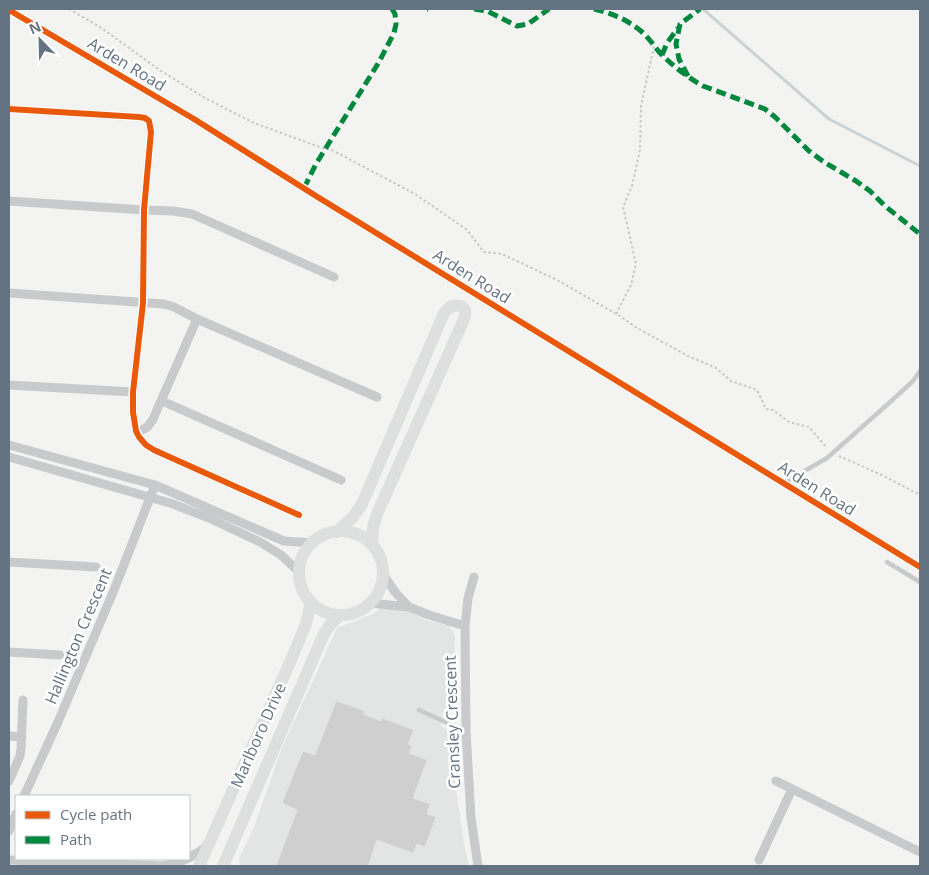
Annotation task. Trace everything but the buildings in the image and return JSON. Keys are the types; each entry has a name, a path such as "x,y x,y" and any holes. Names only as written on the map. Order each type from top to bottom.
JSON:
{"main road":[{"path":"337,532 354,517 362,504 444,313 452,306 461,306 465,310 465,316 377,514 373,528 372,544"},
{"path":"342,531 358,535 372,544 380,558 383,574 380,590 370,603 356,612 340,615 324,612 311,602 302,588 299,572 302,556 312,543 326,534 342,531"},
{"name":"Marlboro Drive","path":"200,866 291,660 306,624 311,602"},
{"name":"Marlboro Drive","path":"223,866 323,636 329,626 340,615"},
{"path":"231,849 231,866"}],"street":[{"name":"Arden Road","path":"9,10 194,119 920,567"},
{"path":"9,109 145,118 148,120 151,132 144,210 143,303 133,392 133,412 136,431 146,445 154,450 300,515"},
{"path":"9,201 192,214 334,276"},
{"path":"9,293 164,304 377,396"},
{"path":"136,431 148,427 162,401 197,319"},
{"path":"9,385 133,392"},
{"path":"162,401 341,480"},
{"path":"9,445 155,485 284,541 312,543"},
{"path":"9,457 191,510 260,542 281,555 299,572"},
{"name":"Hallington Crescent","path":"24,795 58,722 155,485"},
{"path":"9,562 96,567"},
{"path":"383,574 395,592 409,607"},
{"name":"Cransley Crescent","path":"474,577 468,598 465,626 466,732 471,818 478,866"},
{"path":"370,603 409,607 465,626"},
{"path":"9,652 60,655"},
{"path":"9,781 20,756 23,700"},
{"path":"9,736 22,737"},
{"path":"776,781 920,852"},
{"path":"759,860 792,789"},
{"path":"9,831 15,816"},
{"path":"190,858 208,845"},
{"path":"9,860 165,866 186,860"}],"lane":[{"path":"784,483 833,454 888,404 920,371"},
{"path":"887,562 920,582"},
{"path":"419,710 466,732"}],"path":[{"path":"69,9 100,27 161,71 205,98 254,123 325,149 330,149 422,199 466,229 484,252 502,254 557,280 646,333 688,356 716,368 731,381 757,390 766,409 773,410 789,422 809,427 833,454 920,494"},
{"path":"616,314 631,285 636,264 623,207 632,186 640,150 641,106 654,46"}],"shaded area":[{"path":"399,606 425,620 449,626 455,635 454,703 444,709 441,726 450,732 451,754 469,866 240,866 239,859 254,827 281,750 337,628 373,614 381,607"}],"waterway":[{"path":"703,9 829,119 920,166"}],"marked path":[{"path":"304,188 316,164 379,62 394,33 396,24 395,14 392,9"},
{"path":"474,9 487,11 517,26 528,24 549,9"},
{"path":"594,9 620,18 637,28 645,34 670,62 703,86 765,109 809,151 870,191 885,206 920,234"},
{"path":"688,76 679,59 676,44 680,24 700,9"},
{"path":"662,55 667,43 678,28"}],"cycle path":[{"path":"9,10 194,119 920,567"},
{"path":"9,109 139,117 149,121 151,132 144,210 143,303 133,392 133,412 136,431 146,445 154,450 299,515"}]}
